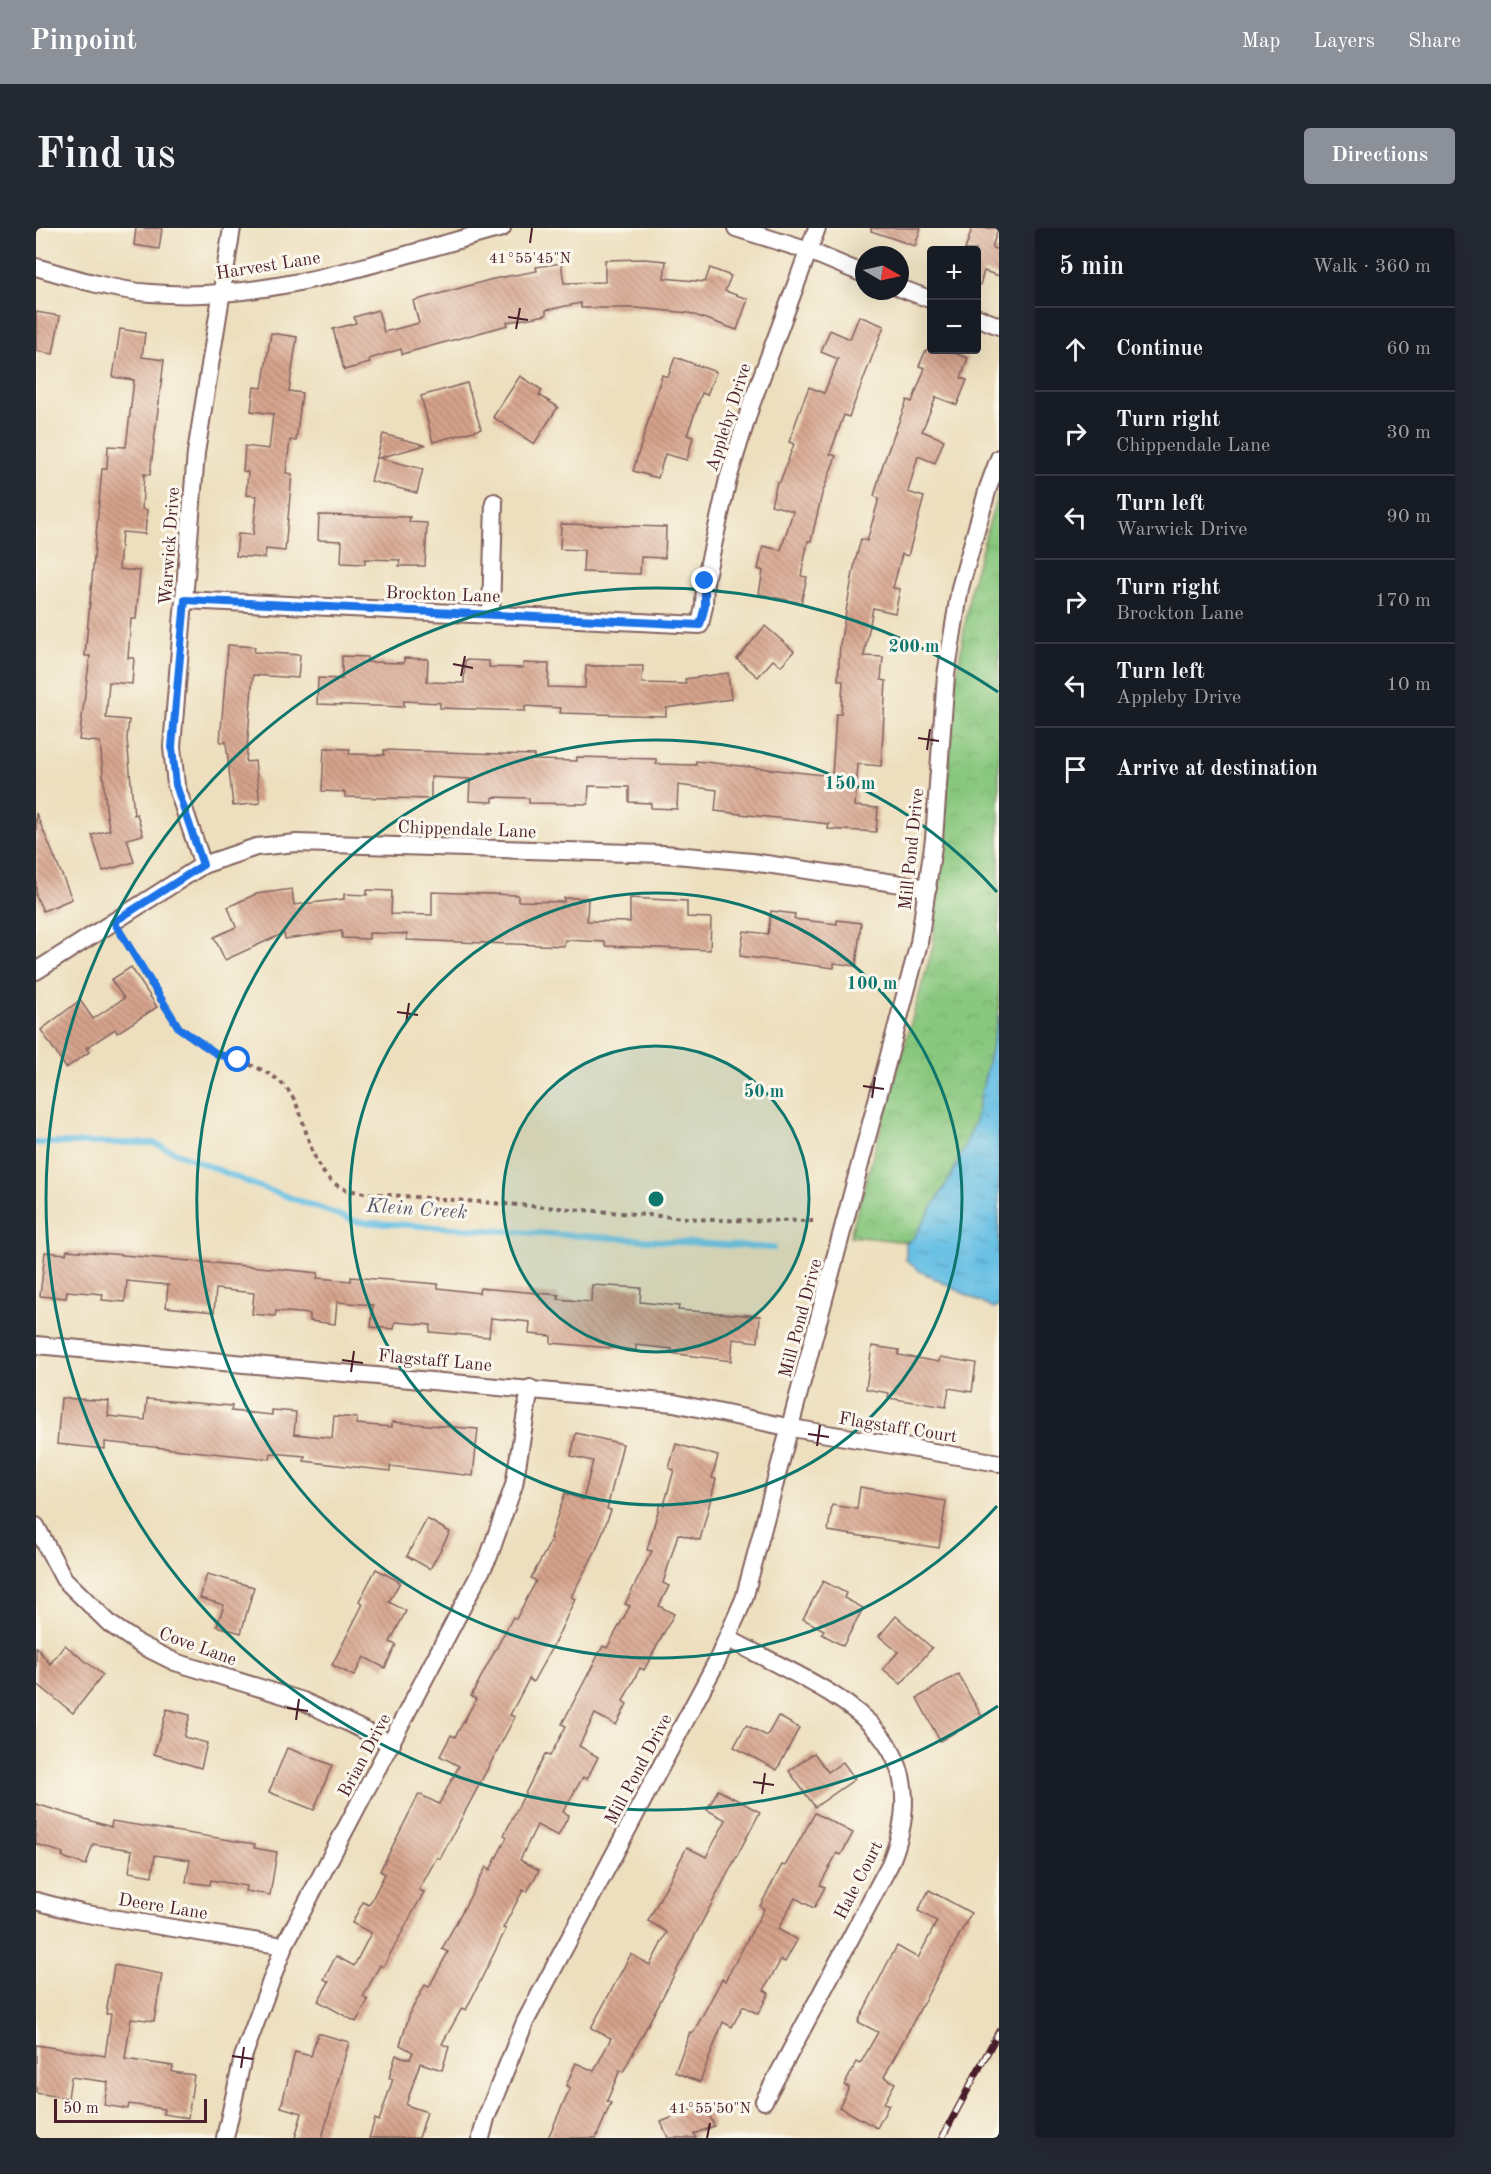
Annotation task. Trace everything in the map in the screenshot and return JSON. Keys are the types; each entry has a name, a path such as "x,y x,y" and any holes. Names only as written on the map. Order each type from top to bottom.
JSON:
{"street":[{"name":"Warwick Drive","path":"203,865 179,796 172,747 196,453 232,228"},
{"name":"Harvest Lane","path":"36,267 110,287 141,292 221,294 304,282 502,228"},
{"path":"736,228 809,251 855,270"},
{"name":"Appleby Drive","path":"700,625 705,606 705,581 728,480 751,405 817,228"},
{"path":"909,291 927,298"},
{"path":"981,319 999,326"},
{"name":"Mill Pond Drive","path":"481,2138 486,2118 525,2022 729,1639 760,1548 903,1012 919,943 928,888 946,675 960,588 988,488 999,458"},
{"path":"491,615 494,502"},
{"name":"Brockton Lane","path":"185,600 700,625"},
{"name":"Chippendale Lane","path":"36,971 203,865 255,847 296,843 664,854 752,861 928,888"},
{"name":"Flagstaff Lane","path":"36,1345 531,1388 674,1403 792,1428"},
{"name":"Brian Drive","path":"225,2138 243,2057 284,1946 489,1556 514,1485 531,1388"},
{"name":"Flagstaff Court","path":"792,1428 999,1463"},
{"name":"Cove Lane","path":"36,1526 64,1579 110,1624 141,1645 175,1662 303,1701 392,1744"},
{"name":"Hale Court","path":"729,1639 832,1695 869,1719 880,1731 894,1755 904,1800 902,1827 890,1864 764,2101"},
{"name":"Deere Lane","path":"36,1901 81,1913 284,1946"}],"path":[{"path":"114,922 179,1028 217,1054 238,1060 271,1076 290,1092 313,1154 327,1176 342,1188 364,1193 712,1220 813,1221"}],"green space":[{"path":"999,489 999,1251 850,1236 933,946 956,682 971,586"}],"water":[{"path":"999,1013 999,1307 992,1308 918,1270 906,1260 906,1243 914,1237 951,1176 974,1125"}],"building":[{"path":"136,228 162,228 159,249 134,245"},
{"path":"871,228 921,228 915,246 871,231"},
{"path":"972,228 998,228 992,248 999,250 999,276 984,271 981,282 981,246 966,246"},
{"path":"605,260 666,261 664,278 705,282 710,268 731,276 725,291 748,299 737,330 689,313 637,308 581,308 581,303 546,310 546,315 507,322 508,325 402,354 401,349 369,359 370,363 344,370 333,329 356,323 354,317 378,310 384,332 419,323 413,301 493,279 537,271 536,267 561,263 564,283 605,282"},
{"path":"36,312 60,316 53,354 36,351"},
{"path":"859,316 884,326 849,417 844,415 830,454 836,456 822,494 811,541 808,541 801,576 807,577 801,603 759,594 763,571 758,569 763,546 781,550 793,511 771,505 777,482 780,482 794,444 789,442 803,402 809,387 824,393 838,359 821,352 830,330 850,339"},
{"path":"120,329 145,333 142,357 164,360 150,475 144,474 142,509 147,510 145,534 122,532 119,569 140,571 136,619 131,619 128,658 134,658 132,684 109,682 106,718 129,720 127,739 134,815 137,814 143,835 127,839 134,862 103,871 92,835 110,830 100,742 79,740 90,656 85,656 102,469 107,469 108,446 126,447 134,380 113,377"},
{"path":"271,333 297,337 289,391 302,393 296,441 290,440 286,473 292,474 285,551 266,549 265,558 236,556 238,534 253,535 257,496 246,495 248,472 243,471 245,446 269,449 273,414 251,411 254,387 262,388"},
{"path":"926,350 927,354 956,354 968,358 961,378 967,380 957,405 936,397 922,431 944,440 935,463 918,456 908,492 924,497 908,556 902,554 893,588 900,589 895,613 873,608 864,656 883,657 881,680 886,681 881,766 858,764 855,806 878,808 876,832 828,829 829,824 715,811 717,790 678,785 677,809 651,808 651,803 629,802 629,787 589,786 588,804 529,803 529,798 493,797 493,802 469,801 470,779 431,777 431,799 345,797 345,792 322,791 324,748 350,749 349,754 384,755 384,750 534,755 534,760 577,761 577,757 656,759 656,764 696,765 696,761 832,776 836,714 841,714 843,681 838,680 840,644 855,562 861,539 867,541 879,498 874,496 883,464 907,400 912,402 925,368 919,366"},
{"path":"675,357 716,372 707,395 702,393 687,435 693,437 687,460 665,454 658,478 633,471 662,375 668,377"},
{"path":"520,376 542,390 539,395 558,407 534,444 493,417"},
{"path":"467,383 481,429 433,442 421,396"},
{"path":"383,434 425,445 379,458 423,469 417,493 371,481"},
{"path":"319,515 410,517 409,522 427,523 425,566 399,566 400,560 365,559 365,564 341,563 342,541 318,540"},
{"path":"561,524 666,527 665,558 641,557 640,574 583,572 584,550 560,549"},
{"path":"765,626 794,651 781,666 773,660 758,677 737,659"},
{"path":"228,645 255,647 254,652 300,655 298,678 253,675 246,762 255,761 260,803 233,806 226,742 220,742"},
{"path":"342,656 367,657 367,662 404,663 404,658 428,659 427,682 464,683 465,660 489,661 489,667 523,668 523,663 549,664 548,687 585,688 586,666 643,666 642,683 686,684 685,679 728,673 731,699 666,708 666,716 560,713 561,708 525,706 525,711 440,708 440,703 404,701 404,707 317,704 318,678 342,679"},
{"path":"36,813 72,899 43,911 36,896"},
{"path":"292,889 294,905 344,899 344,894 367,895 367,890 392,891 391,914 432,915 432,892 518,895 518,901 564,902 564,898 588,898 587,921 630,922 630,898 687,901 687,917 711,918 710,950 605,946 605,942 565,940 564,946 407,940 407,934 369,933 369,939 342,938 342,931 285,939 284,933 225,960 214,937 236,927 228,907 256,894"},
{"path":"771,911 795,914 794,919 837,924 837,920 861,923 856,966 834,963 834,968 740,956 744,931 768,934"},
{"path":"131,967 157,1007 117,1033 115,1029 86,1048 89,1052 66,1068 41,1030 80,1000 93,1019 124,998 111,980"},
{"path":"67,1250 318,1273 317,1278 351,1281 351,1277 438,1284 438,1288 479,1293 480,1288 559,1295 558,1299 591,1302 592,1285 641,1288 640,1302 679,1306 678,1310 760,1316 758,1342 733,1339 731,1361 671,1353 672,1349 636,1345 636,1350 551,1343 551,1336 529,1334 530,1322 491,1318 489,1337 430,1332 431,1325 395,1322 394,1329 371,1327 373,1305 337,1302 335,1324 310,1321 310,1314 276,1311 275,1316 252,1314 254,1293 216,1289 214,1312 166,1307 168,1285 127,1281 125,1302 102,1300 103,1294 67,1291 66,1298 40,1296 45,1252 66,1254"},
{"path":"872,1346 899,1350 898,1355 939,1362 940,1357 976,1363 972,1392 949,1388 946,1407 888,1398 889,1393 866,1389"},
{"path":"61,1398 109,1401 108,1416 145,1420 147,1399 232,1406 231,1411 272,1415 272,1410 296,1412 294,1434 332,1438 334,1416 357,1418 356,1424 392,1427 392,1422 478,1429 473,1476 390,1466 390,1471 363,1468 304,1461 305,1456 271,1453 270,1459 105,1442 105,1449 57,1444"},
{"path":"576,1433 623,1444 607,1509 611,1510 596,1550 571,1597 575,1599 556,1640 533,1682 529,1679 510,1715 515,1717 440,1859 437,1857 419,1890 424,1892 383,1967 380,1965 363,1997 368,2000 356,2022 318,2001 329,1982 324,1979 336,1956 354,1966 371,1933 352,1923 363,1902 369,1905 385,1874 380,1871 419,1794 439,1804 459,1766 440,1756 451,1735 455,1737 476,1699 471,1696 513,1617 516,1619 536,1581 531,1578 552,1539 550,1538 565,1493 583,1500 593,1461 571,1456"},
{"path":"676,1444 718,1456 712,1478 716,1479 700,1540 678,1534 663,1583 669,1586 659,1606 674,1614 644,1670 640,1668 623,1701 627,1704 616,1725 595,1714 579,1746 598,1757 587,1779 583,1777 563,1812 569,1815 558,1836 537,1825 520,1860 539,1870 527,1892 523,1890 503,1928 506,1929 466,2010 462,2008 442,2044 449,2047 442,2070 420,2063 406,2105 427,2112 419,2138 369,2138 375,2119 379,2121 393,2079 389,2078 396,2055 410,2059 413,2052 400,2045 410,2013 425,1985 429,1987 448,1952 442,1949 486,1867 490,1870 507,1837 504,1835 545,1754 550,1756 566,1726 562,1724 603,1646 607,1648 630,1606 625,1604 652,1551 647,1550 660,1504 664,1505 674,1470 669,1468"},
{"path":"860,1487 946,1501 939,1548 828,1531 832,1505 857,1509"},
{"path":"427,1519 450,1532 430,1569 407,1556"},
{"path":"376,1569 400,1582 389,1602 406,1611 390,1642 396,1645 385,1668 364,1657 354,1676 332,1665 363,1604 359,1601"},
{"path":"207,1574 254,1587 241,1633 217,1626 224,1605 200,1598"},
{"path":"823,1581 846,1593 844,1598 863,1608 843,1646 822,1634 824,1630 803,1619"},
{"path":"896,1616 932,1648 901,1684 883,1669 898,1652 879,1636"},
{"path":"65,1645 103,1675 73,1713 36,1683 36,1647 50,1664"},
{"path":"958,1674 982,1717 940,1741 917,1698"},
{"path":"167,1709 190,1715 184,1737 207,1743 201,1768 154,1754"},
{"path":"778,1716 799,1728 777,1770 734,1747 746,1725 767,1736"},
{"path":"287,1748 332,1765 314,1810 269,1792"},
{"path":"814,1753 828,1772 843,1762 855,1779 815,1807 789,1771"},
{"path":"718,1790 760,1812 623,2072 620,2070 607,2101 611,2103 596,2138 548,2138 570,2088 566,2086 576,2063 594,2071 611,2038 591,2028 631,1954 650,1965 667,1932 648,1921 687,1847 706,1857 726,1820 707,1810"},
{"path":"36,1804 111,1827 112,1821 255,1844 254,1848 277,1852 270,1895 245,1891 246,1886 211,1880 210,1885 186,1882 190,1860 155,1855 152,1876 129,1872 132,1850 93,1844 86,1865 62,1857 63,1853 36,1844"},
{"path":"815,1813 853,1833 841,1855 837,1853 820,1885 825,1887 814,1908 795,1898 778,1929 797,1940 785,1962 781,1960 764,1990 769,1993 758,2014 743,2006 732,2027 723,2022 700,2082 675,2072 690,2032 693,2033 722,1979 725,1981 764,1909 760,1906 782,1865 785,1866"},
{"path":"929,1890 971,1913 884,2077 895,2083 884,2103 889,2105 877,2128 839,2107 849,2087 844,2085 857,2062 860,2064 878,2032 858,2022 887,1964 897,1946 918,1958 937,1921 918,1911"},
{"path":"114,1965 162,1974 154,2021 131,2018 125,2059 173,2066 172,2072 194,2075 188,2118 163,2114 164,2109 129,2104 128,2109 104,2105 108,2082 71,2077 68,2098 36,2093 36,2045 105,2056 111,2014 106,2014"},
{"path":"318,2033 349,2042 322,2138 295,2138 302,2113 281,2107 295,2052 311,2056"},
{"path":"705,2104 714,2126 694,2134 696,2138 668,2138 661,2122"}],"waterway":[{"name":"Klein Creek","path":"36,1143 153,1143 255,1185 358,1222 773,1248"}],"railway":[{"path":"942,2138 999,2031"}],"route":[{"path":"238,1060 217,1054 196,1042 179,1028 114,922 203,865 176,785 172,747 185,600 330,609 662,621 700,625 705,606 705,581"}]}
